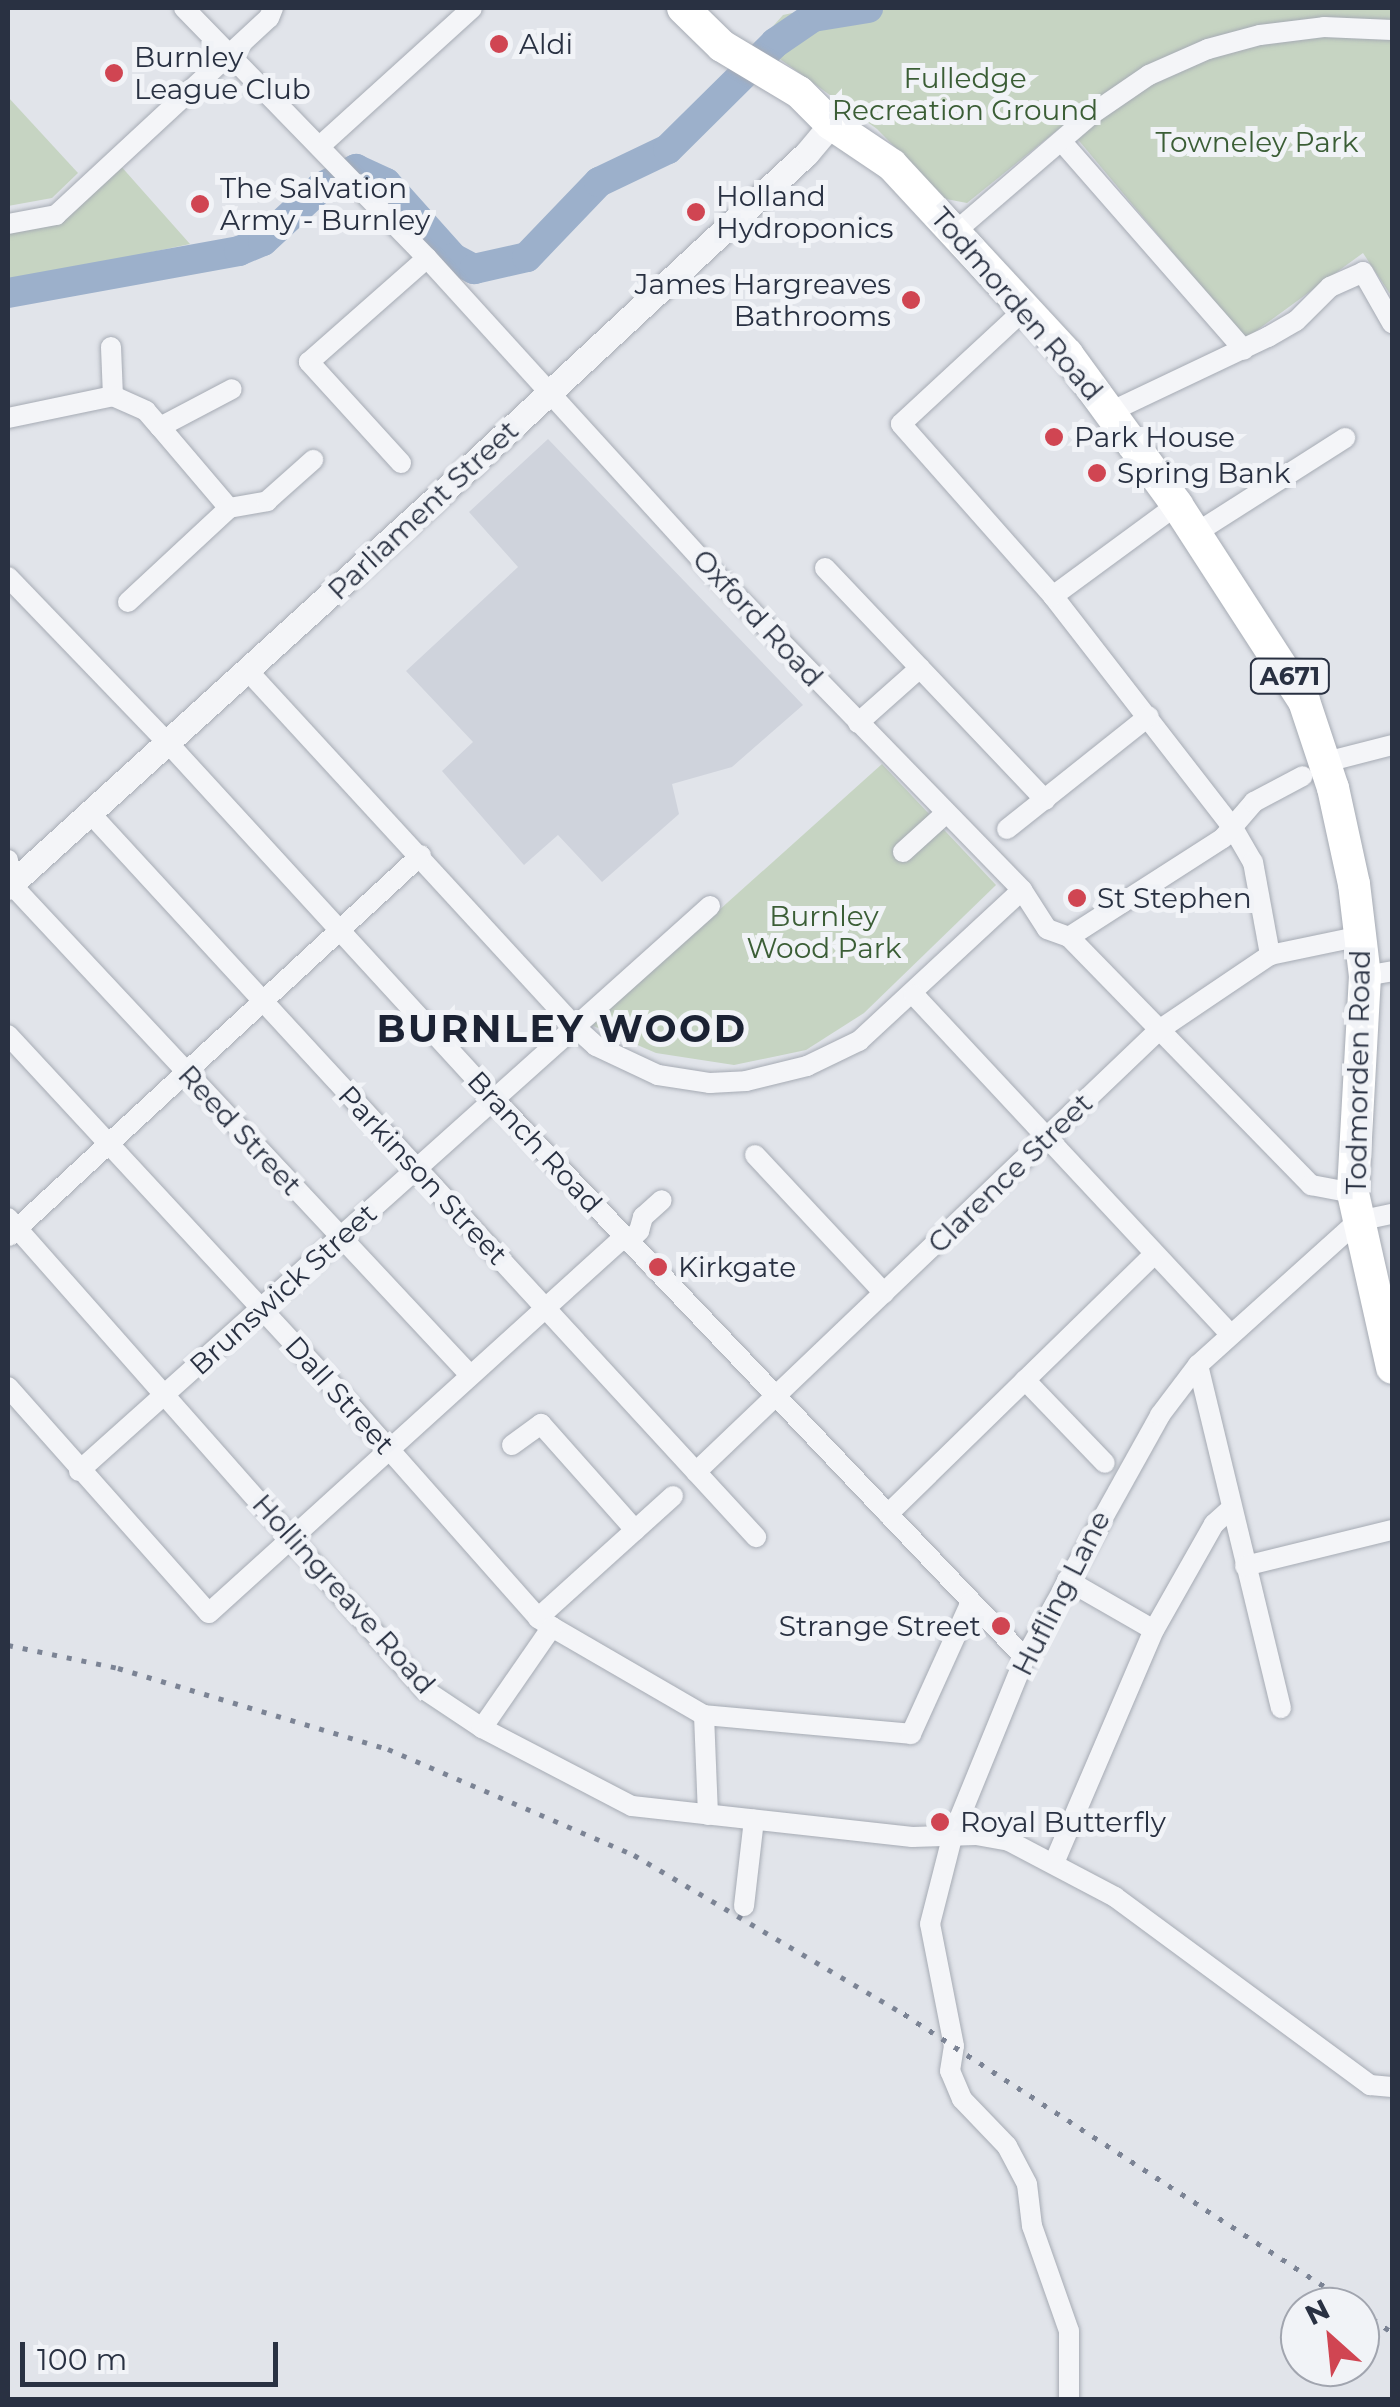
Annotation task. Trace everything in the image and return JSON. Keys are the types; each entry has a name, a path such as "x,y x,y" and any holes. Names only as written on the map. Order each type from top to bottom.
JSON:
{"highway":[{"name":"Todmorden Road","path":"683,8 731,51 799,92 831,124 892,164 1026,309 1112,412 1296,688 1314,769 1354,884 1361,936 1379,973 1356,1207 1392,1368"}],"street":[{"name":"Oxford Road","path":"184,8 427,258 713,572 1022,890 1047,929 1069,937 1310,1185 1356,1207"},
{"path":"8,224 56,215 270,18 272,8"},
{"path":"325,151 472,8"},
{"path":"956,232 1092,114 1149,75 1208,50 1260,35 1324,27 1392,30"},
{"name":"Parliament Street","path":"9,877 90,813 248,671 806,153 831,124"},
{"path":"1062,142 1244,350"},
{"path":"401,462 309,362 427,258"},
{"path":"1112,412 1296,321 1330,288 1363,272 1392,323"},
{"path":"1026,309 901,424 1053,596 1233,828 1252,862 1270,956"},
{"path":"111,347 113,396"},
{"path":"160,426 232,389"},
{"path":"8,418 113,396 146,411 229,508"},
{"path":"1196,533 1344,438"},
{"path":"128,602 229,508 267,501 313,460"},
{"path":"1053,596 1177,505"},
{"path":"825,568 1044,800"},
{"name":"Branch Road","path":"8,578 168,743 494,1099 1024,1658"},
{"path":"858,722 920,668"},
{"path":"248,671 575,1026 596,1046 658,1075 710,1083 746,1081 808,1066 859,1041 914,995 1022,890"},
{"path":"1007,829 1149,716"},
{"path":"1069,937 1091,927 1233,828 1254,802 1314,769 1392,744"},
{"name":"Parkinson Street","path":"90,813 756,1537"},
{"path":"903,852 945,814"},
{"path":"10,1229 109,1144 420,855"},
{"name":"Reed Street","path":"9,877 470,1375"},
{"name":"Brunswick Street","path":"79,1471 710,906"},
{"name":"Clarence Street","path":"696,1472 1159,1030 1270,956 1361,936"},
{"path":"914,995 1230,1334"},
{"name":"Dall Street","path":"8,1035 545,1622 704,1714"},
{"path":"755,1155 884,1293"},
{"path":"8,1388 208,1613 545,1308 639,1231 642,1217 662,1200"},
{"path":"1356,1207 1392,1214"},
{"name":"Hufling Lane","path":"1069,2400 1069,2331 1032,2226 1027,2184 1007,2146 962,2099 950,2071 954,2046 930,1924 953,1834 1024,1658 1160,1415 1198,1364 1356,1207"},
{"name":"Hollingreave Road","path":"10,1229 164,1395 425,1690 482,1728 632,1806 912,1837 953,1834 1008,1841 1054,1863 1141,1915 1370,2084 1392,2087"},
{"path":"888,1514 1154,1254"},
{"path":"1198,1364 1281,1708"},
{"path":"1025,1380 1105,1463"},
{"path":"512,1445 541,1424 635,1530"},
{"path":"482,1728 545,1622 673,1496"},
{"path":"1054,1863 1154,1630 1214,1524 1232,1508"},
{"path":"1245,1566 1392,1530"},
{"path":"1067,1580 1154,1630"},
{"path":"708,1814 704,1714 911,1734 971,1602"},
{"path":"744,1906 754,1820"}],"shaded area":[{"path":"548,439 803,705 732,767 672,784 679,814 602,882 558,835 524,865 442,771 473,742 406,671 518,567 469,512"}],"green space":[{"name":"Towneley Park","path":"815,8 1392,8 1392,297 1363,253 1245,339 1065,124 967,203 946,199 877,129 758,43 783,15"},
{"path":"8,97 78,173 52,198 8,206"},
{"path":"119,164 190,244 8,282 8,227 59,218"},
{"name":"Burnley Wood Park","path":"882,764 996,885 864,1013 806,1050 734,1065 656,1053 591,1025"}],"waterway":[{"path":"8,293 239,251 263,241 320,188 356,169 386,183 453,258 474,269 527,257 599,182 668,149 775,43 813,17 868,8"}],"railway":[{"path":"8,1645 118,1668 388,1749 634,1855 904,2014 1325,2287"},
{"path":"1380,2324 1392,2332"}],"place":[{"name":"Aldi","path":"499,44"},
{"name":"Burnley League Club","path":"114,73"},
{"name":"The Salvation Army - Burnley","path":"200,204"},
{"name":"Holland Hydroponics","path":"696,212"},
{"name":"James Hargreaves Bathrooms","path":"911,300"},
{"name":"Park House","path":"1054,437"},
{"name":"Spring Bank","path":"1097,473"},
{"name":"St Stephen","path":"1077,898"},
{"name":"Kirkgate","path":"658,1267"},
{"name":"Strange Street","path":"1001,1626"},
{"name":"Royal Butterfly","path":"940,1822"}],"district":[{"name":"BURNLEY WOOD","path":"562,1029"}],"park label":[{"name":"Fulledge Recreation Ground","path":"965,94"}]}
